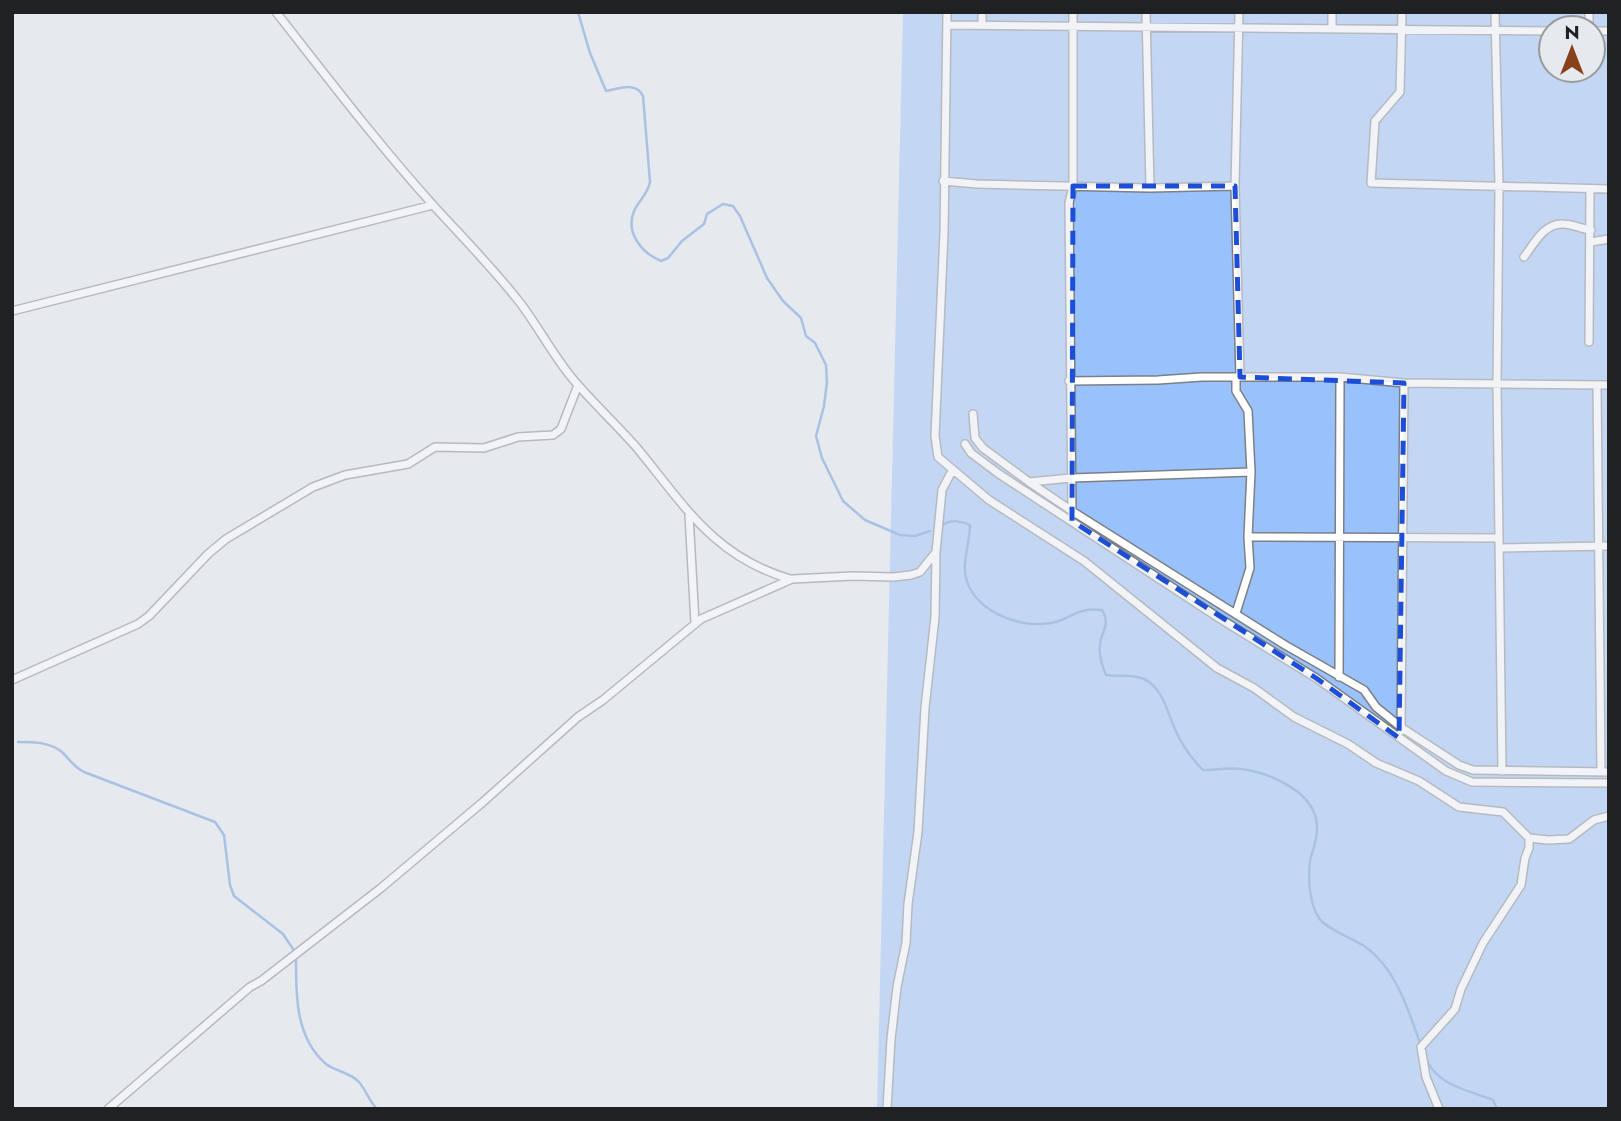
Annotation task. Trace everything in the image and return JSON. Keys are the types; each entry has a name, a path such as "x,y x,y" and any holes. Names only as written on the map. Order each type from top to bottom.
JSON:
{"street":[{"path":"276,12 433,205 475,249 520,303 578,385 634,444 689,514 738,556 765,572 792,579 911,575 920,572 936,552"},
{"path":"947,12 944,233 935,448 938,457 951,471 989,500 1084,561 1202,657 1254,688 1294,718 1348,744 1394,772 1419,781 1458,807 1503,812 1529,838 1548,841 1569,839 1594,820 1609,816"},
{"path":"982,12 982,25"},
{"path":"1072,521 1069,203 1073,186 1073,12"},
{"path":"1146,12 1150,188"},
{"path":"1236,613 1250,568 1248,537 1251,472 1248,411 1236,391 1235,186 1239,12"},
{"path":"1332,12 1332,29"},
{"path":"1402,12 1400,92 1375,121 1371,183 1609,189"},
{"path":"1495,12 1499,187 1497,385 1502,771"},
{"path":"948,25 1537,31"},
{"path":"943,181 1150,188 1235,186"},
{"path":"1588,342 1590,189"},
{"path":"12,311 433,205"},
{"path":"1524,257 1550,226 1560,223 1591,230"},
{"path":"1591,242 1609,239"},
{"path":"1069,381 1340,377 1404,383 1609,385"},
{"path":"1339,677 1340,377"},
{"path":"1399,738 1402,728 1401,537 1404,383"},
{"path":"12,680 138,624 226,539 313,487 345,475 408,464 436,447 484,448 518,437 553,435 561,429 578,385"},
{"path":"973,414 975,438 983,448 1029,482 1072,512 1286,645 1364,690 1376,707 1402,728 1466,769 1605,772 1597,385"},
{"path":"965,444 971,453 999,474 1219,618 1317,678 1447,771 1472,782 1609,783"},
{"path":"887,1109 891,1039 906,943 908,904 918,832 925,708 935,617 936,552 941,499 951,471"},
{"path":"1029,482 1071,478 1251,472"},
{"path":"689,514 695,623"},
{"path":"1248,537 1499,538"},
{"path":"1500,548 1609,546"},
{"path":"108,1109 250,987 381,888 483,803 578,718 695,623 792,579"},
{"path":"1281,656 1286,645"},
{"path":"1418,750 1424,742"},
{"path":"1439,1109 1426,1077 1421,1047 1455,1009 1461,989 1483,943 1521,885 1529,838"}],"highlighted area":[{"path":"1073,186 1235,186 1240,377 1404,383 1399,738 1316,678 1072,521"}],"shaded area":[{"path":"903,12 1609,12 1609,1109 877,1109"}],"waterway":[{"path":"578,12 590,53 606,91 632,87 643,96 650,182 632,219 637,241 648,253 661,261 668,258 682,241 704,224 707,214 723,204 733,206 767,278 783,301 801,318 806,336 815,343 826,365 824,406 816,436 822,458 843,501 865,520 900,535 915,536 930,531"},
{"path":"943,525 956,521 970,525 965,573 969,586 986,607 1011,620 1038,624 1058,621 1086,610 1102,610 1106,621 1100,652 1106,675 1144,679 1156,688 1184,746 1203,770 1231,768 1253,771 1279,780 1302,795 1316,817 1317,834 1309,875 1311,898 1316,912 1327,926 1364,946 1385,966 1400,991 1421,1046"},
{"path":"18,742 53,747 84,772 215,822 224,835 230,885 234,896 283,934 295,952"},
{"path":"296,958 299,1015 308,1041 326,1064 359,1082 377,1109"},
{"path":"1426,1059 1431,1068 1446,1081 1493,1100 1497,1109"}]}
